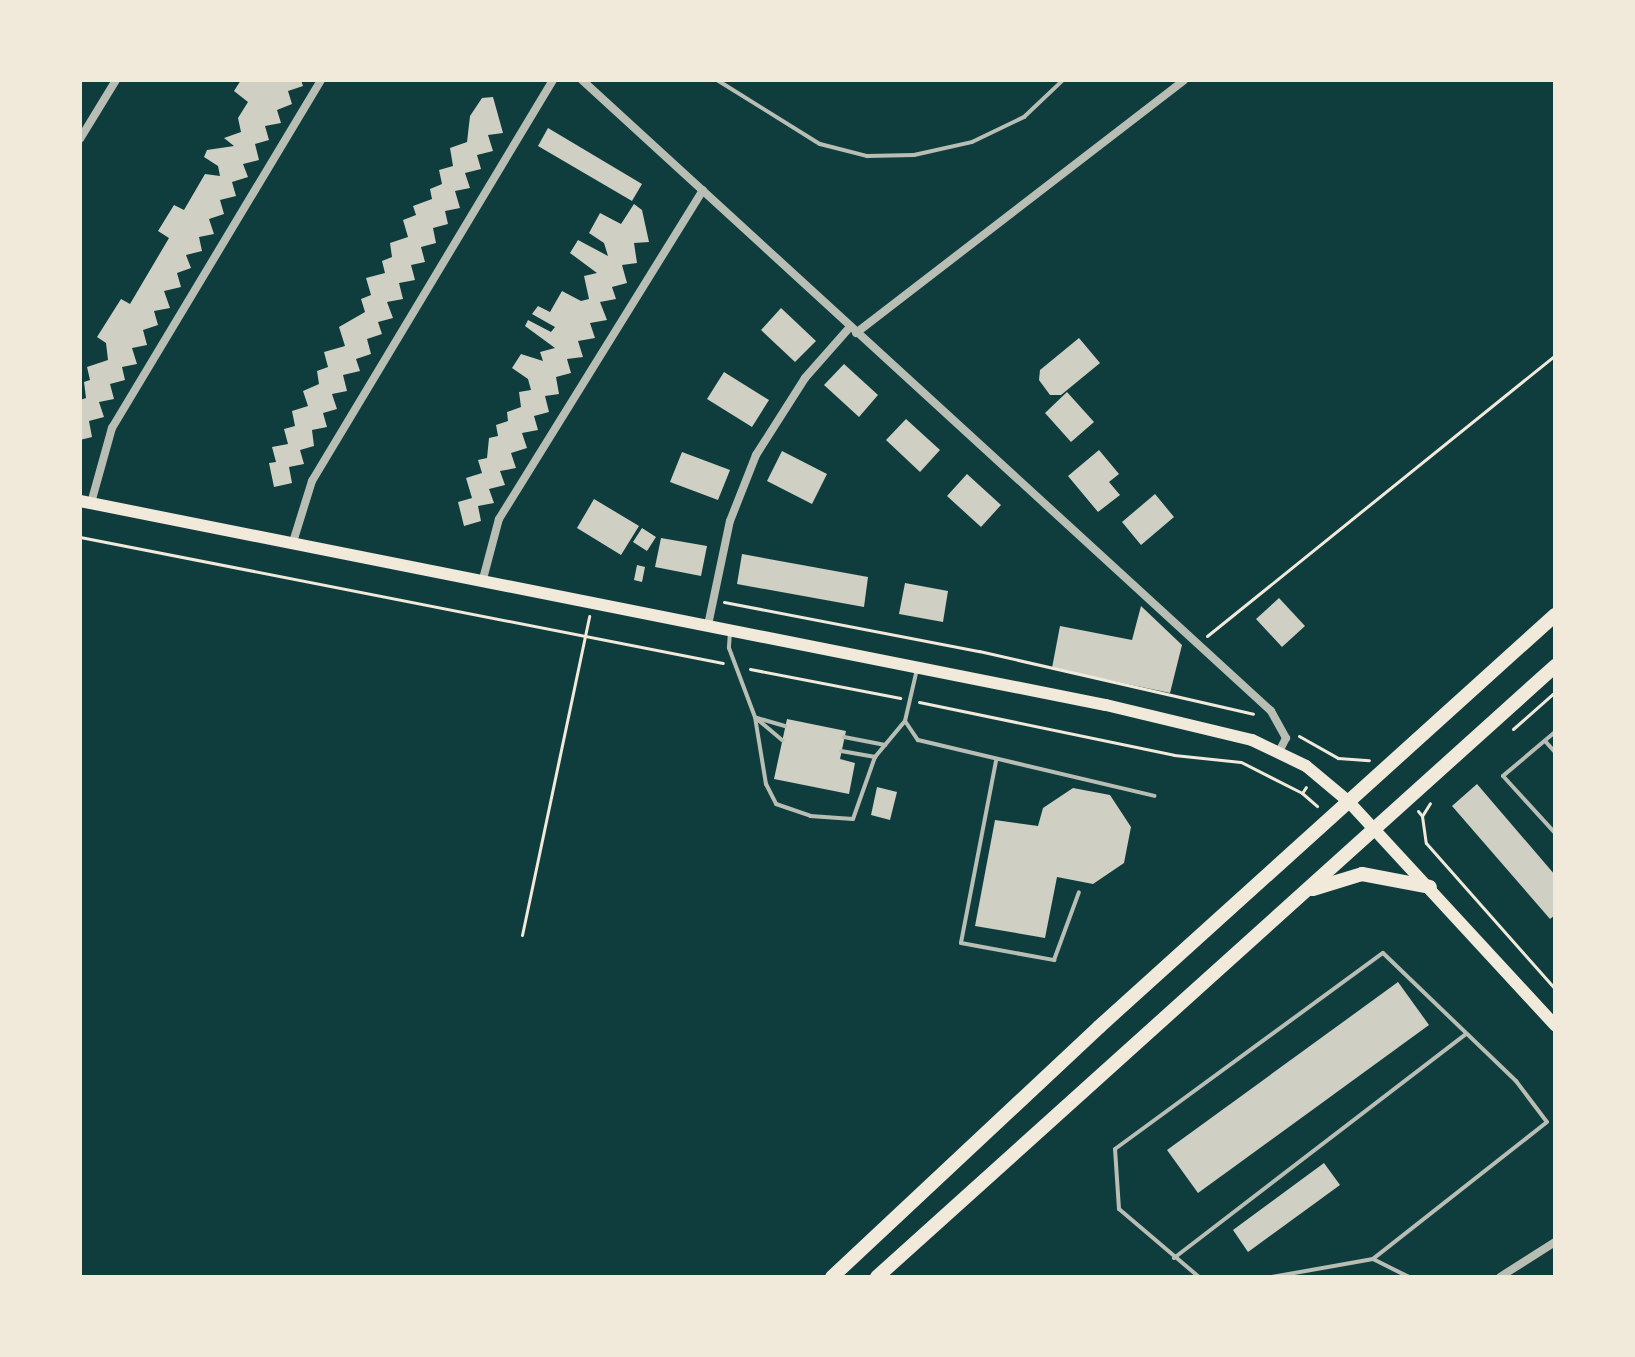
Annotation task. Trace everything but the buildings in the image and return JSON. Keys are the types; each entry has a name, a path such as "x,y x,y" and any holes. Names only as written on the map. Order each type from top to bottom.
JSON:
{"main road":[{"path":"85,502 592,600 1192,723 1279,752 1317,774 1377,828 1555,1025"},
{"path":"832,1277 1555,615"},
{"path":"877,1277 1555,666"},
{"path":"1305,892 1362,874 1430,887"}],"street":[{"path":"80,139 116,80"},
{"path":"85,502 112,428 321,80"},
{"path":"293,542 312,481 553,80"},
{"path":"582,80 1198,643 1283,725 1286,738 1279,752"},
{"path":"708,625 730,521 756,455 805,378 853,330 1184,80"},
{"path":"483,579 499,519 703,190"},
{"path":"1500,1277 1555,1242"}],"lane":[{"path":"717,80 820,144 867,156 914,155 972,142 1024,117 1063,80"},
{"path":"730,630 736,666 755,717 766,784 776,804 810,816 853,819 875,757 905,721 918,667"},
{"path":"755,717 785,726"},
{"path":"755,717 782,740"},
{"path":"905,721 918,740 996,761 1154,796"},
{"path":"1555,732 1503,776 1555,833"},
{"path":"844,737 885,745"},
{"path":"1545,741 1555,752"},
{"path":"841,751 875,757"},
{"path":"996,761 961,943 1054,960 1079,892"},
{"path":"1199,1277 1119,1209 1115,1149 1383,953 1516,1081 1547,1122 1373,1259 1272,1277"},
{"path":"1174,1258 1465,1035"},
{"path":"1373,1259 1409,1277"}],"path":[{"path":"1198,643 1555,355"},
{"path":"80,537 1174,755 1241,762 1302,793 1330,755"},
{"path":"522,935 592,600"},
{"path":"713,600 979,651 1283,725 1330,755 1372,760 1382,772"},
{"path":"1507,733 1555,692"},
{"path":"1422,816 1436,797"},
{"path":"1409,800 1422,816 1426,843 1555,989"}]}
